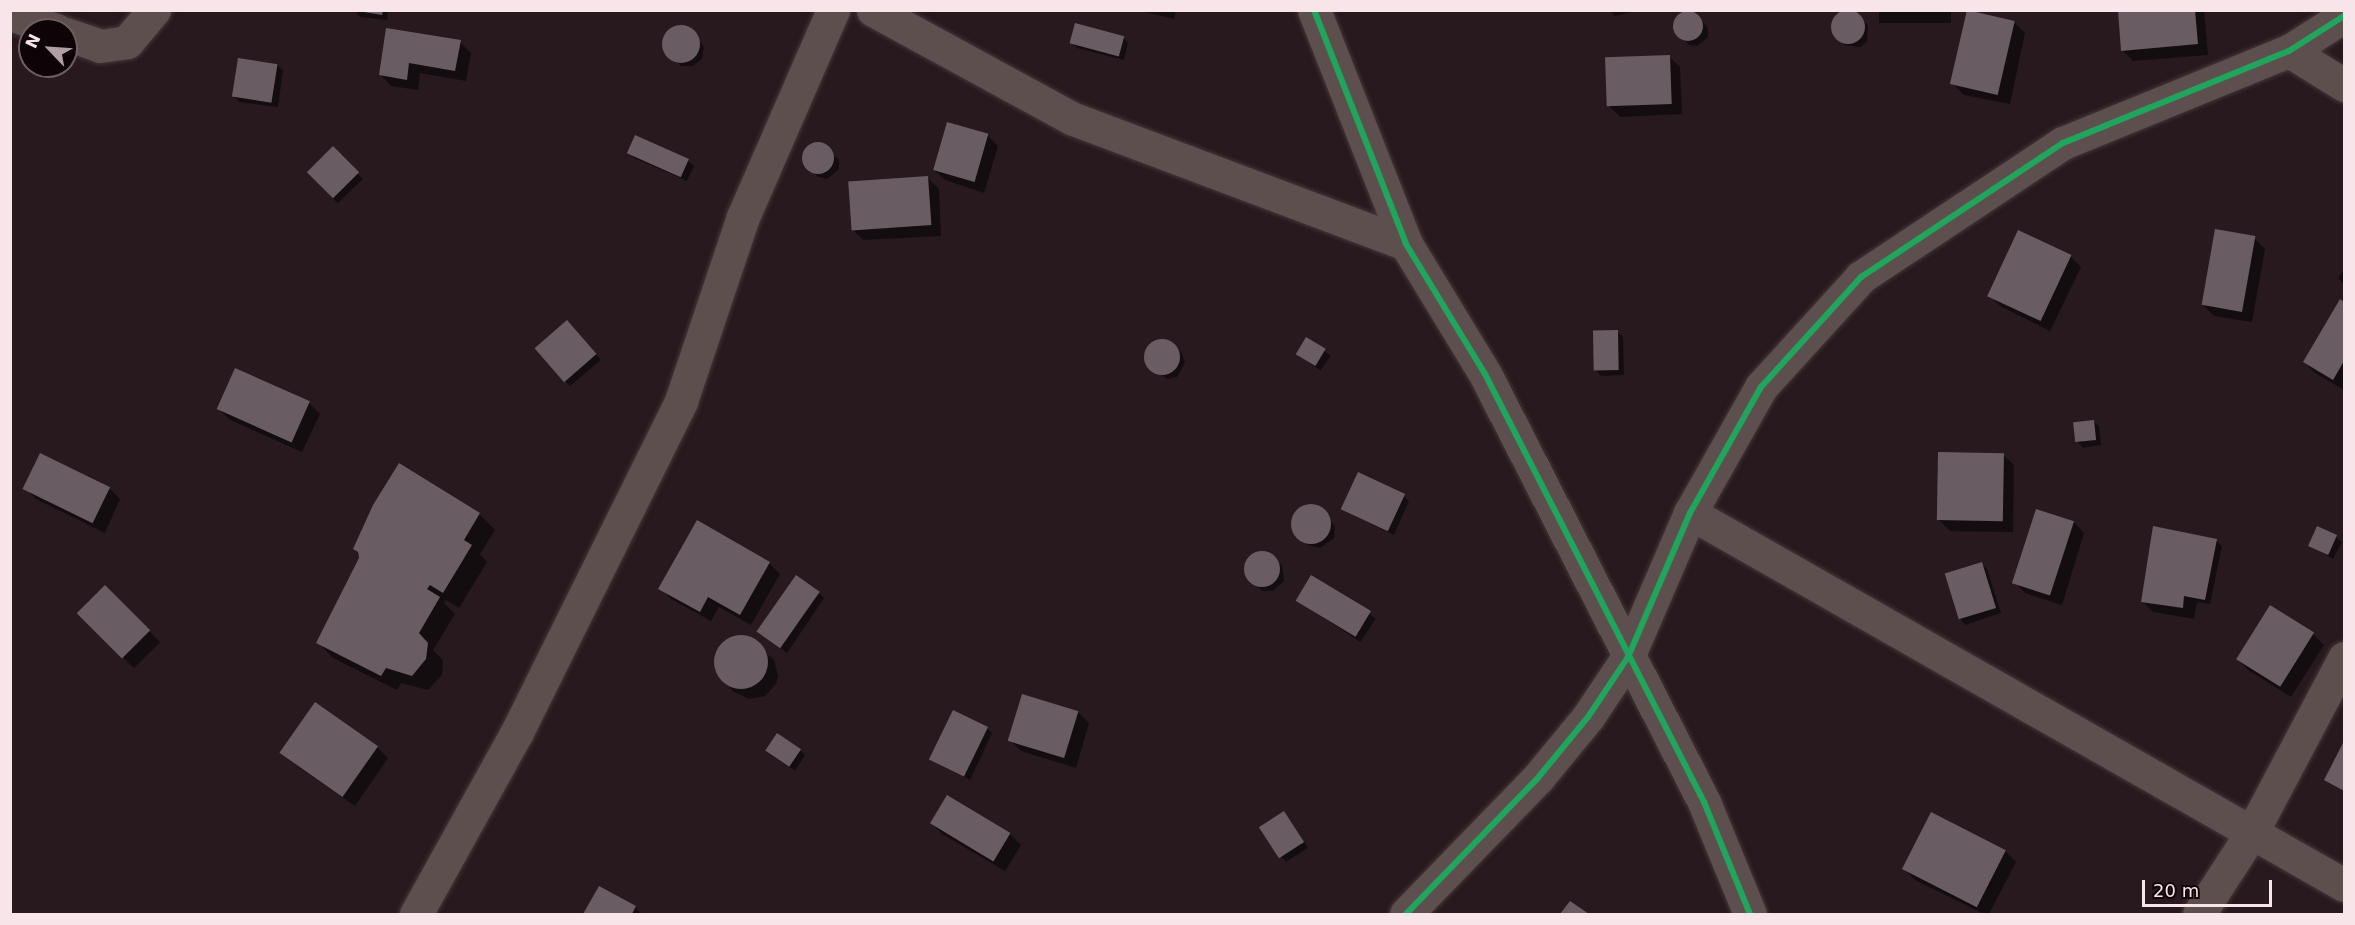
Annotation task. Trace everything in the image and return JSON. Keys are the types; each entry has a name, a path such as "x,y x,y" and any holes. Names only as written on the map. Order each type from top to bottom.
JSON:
{"street":[{"path":"78,38 100,46 127,42 154,10"},
{"path":"416,915 517,732 681,401 743,217 833,10"},
{"path":"873,10 1071,118 1406,244"},
{"path":"1314,10 1406,244 1485,374 1704,802 1750,915"},
{"path":"1406,915 1537,779 1588,717 1628,657 1690,513 1761,387 1861,277 2063,143 2289,51 2344,16"},
{"path":"2289,51 2344,85"},
{"path":"1690,513 2344,885"},
{"path":"2199,915 2252,832 2344,658"}],"building":[{"path":"352,10 383,10 382,15"},
{"path":"1848,10 1860,15 1865,27 1860,39 1848,44 1836,39 1831,27 1836,15"},
{"path":"1967,10 2015,21 1998,95 1950,84"},
{"path":"2118,10 2195,10 2198,44 2121,51"},
{"path":"1688,11 1699,15 1703,26 1699,37 1688,41 1677,37 1673,26 1677,15"},
{"path":"1075,23 1124,36 1119,56 1070,43"},
{"path":"681,25 694,31 700,44 694,57 681,63 668,57 662,44 668,31"},
{"path":"386,28 461,40 455,71 409,63 407,80 379,75"},
{"path":"1670,55 1672,104 1607,106 1605,57"},
{"path":"238,58 278,64 271,103 232,97"},
{"path":"947,122 988,134 975,182 933,170"},
{"path":"635,135 689,159 681,177 627,153"},
{"path":"818,142 830,146 834,158 830,170 818,174 806,170 802,158 806,146"},
{"path":"333,146 359,172 333,198 307,172"},
{"path":"928,176 931,225 852,230 848,182"},
{"path":"2215,229 2255,236 2242,312 2202,305"},
{"path":"2018,230 2071,255 2041,321 1987,296"},
{"path":"2340,299 2344,302 2344,361 2333,380 2303,362"},
{"path":"567,320 597,354 564,382 535,348"},
{"path":"1593,330 1618,330 1619,370 1594,370"},
{"path":"1306,337 1326,349 1315,366 1296,354"},
{"path":"1162,339 1175,344 1180,357 1175,370 1162,375 1149,370 1144,357 1149,344"},
{"path":"235,368 310,401 292,442 217,409"},
{"path":"2094,420 2096,440 2075,442 2073,422"},
{"path":"1938,452 2004,453 2003,521 1937,520"},
{"path":"40,453 110,487 93,523 22,489"},
{"path":"399,463 480,513 464,540 472,545 443,593 430,585 427,589 440,597 419,633 428,643 426,659 412,676 386,668 381,676 316,643 359,558 358,552 353,549 373,505"},
{"path":"1358,472 1405,494 1388,531 1341,509"},
{"path":"1311,504 1325,510 1331,524 1325,538 1311,544 1297,538 1291,524 1297,510"},
{"path":"2036,509 2074,521 2050,596 2012,583"},
{"path":"697,520 770,562 740,615 708,597 700,612 658,589"},
{"path":"2153,526 2217,539 2205,600 2184,596 2183,608 2141,602"},
{"path":"2317,526 2337,535 2328,555 2308,546"},
{"path":"1262,551 1275,556 1280,569 1275,582 1262,587 1249,582 1244,569 1249,556"},
{"path":"1982,562 1996,608 1959,619 1945,573"},
{"path":"796,575 820,592 780,648 756,632"},
{"path":"1311,575 1371,611 1356,637 1296,601"},
{"path":"105,585 150,630 122,659 77,613"},
{"path":"2270,605 2314,633 2280,687 2236,659"},
{"path":"741,635 751,637 760,643 766,652 768,662 766,672 760,681 751,687 741,689 731,687 722,681 716,672 714,662 716,652 722,643 731,637"},
{"path":"1022,694 1078,711 1064,758 1008,741"},
{"path":"315,702 378,746 343,797 279,753"},
{"path":"953,710 988,727 964,777 929,759"},
{"path":"777,733 801,749 789,767 765,750"},
{"path":"2344,741 2344,791 2324,780"},
{"path":"947,795 1010,833 993,861 930,823"},
{"path":"1284,811 1304,842 1279,858 1259,827"},
{"path":"1931,812 2006,850 1977,907 1902,869"},
{"path":"599,886 636,906 632,914 583,914"},
{"path":"1570,901 1589,914 1560,914"}],"cycle path":[{"path":"1314,10 1406,244 1485,374 1704,802 1750,914"},
{"path":"1406,914 1537,779 1588,717 1628,657 1690,513 1761,387 1861,277 2063,143 2289,51 2344,16"}]}
